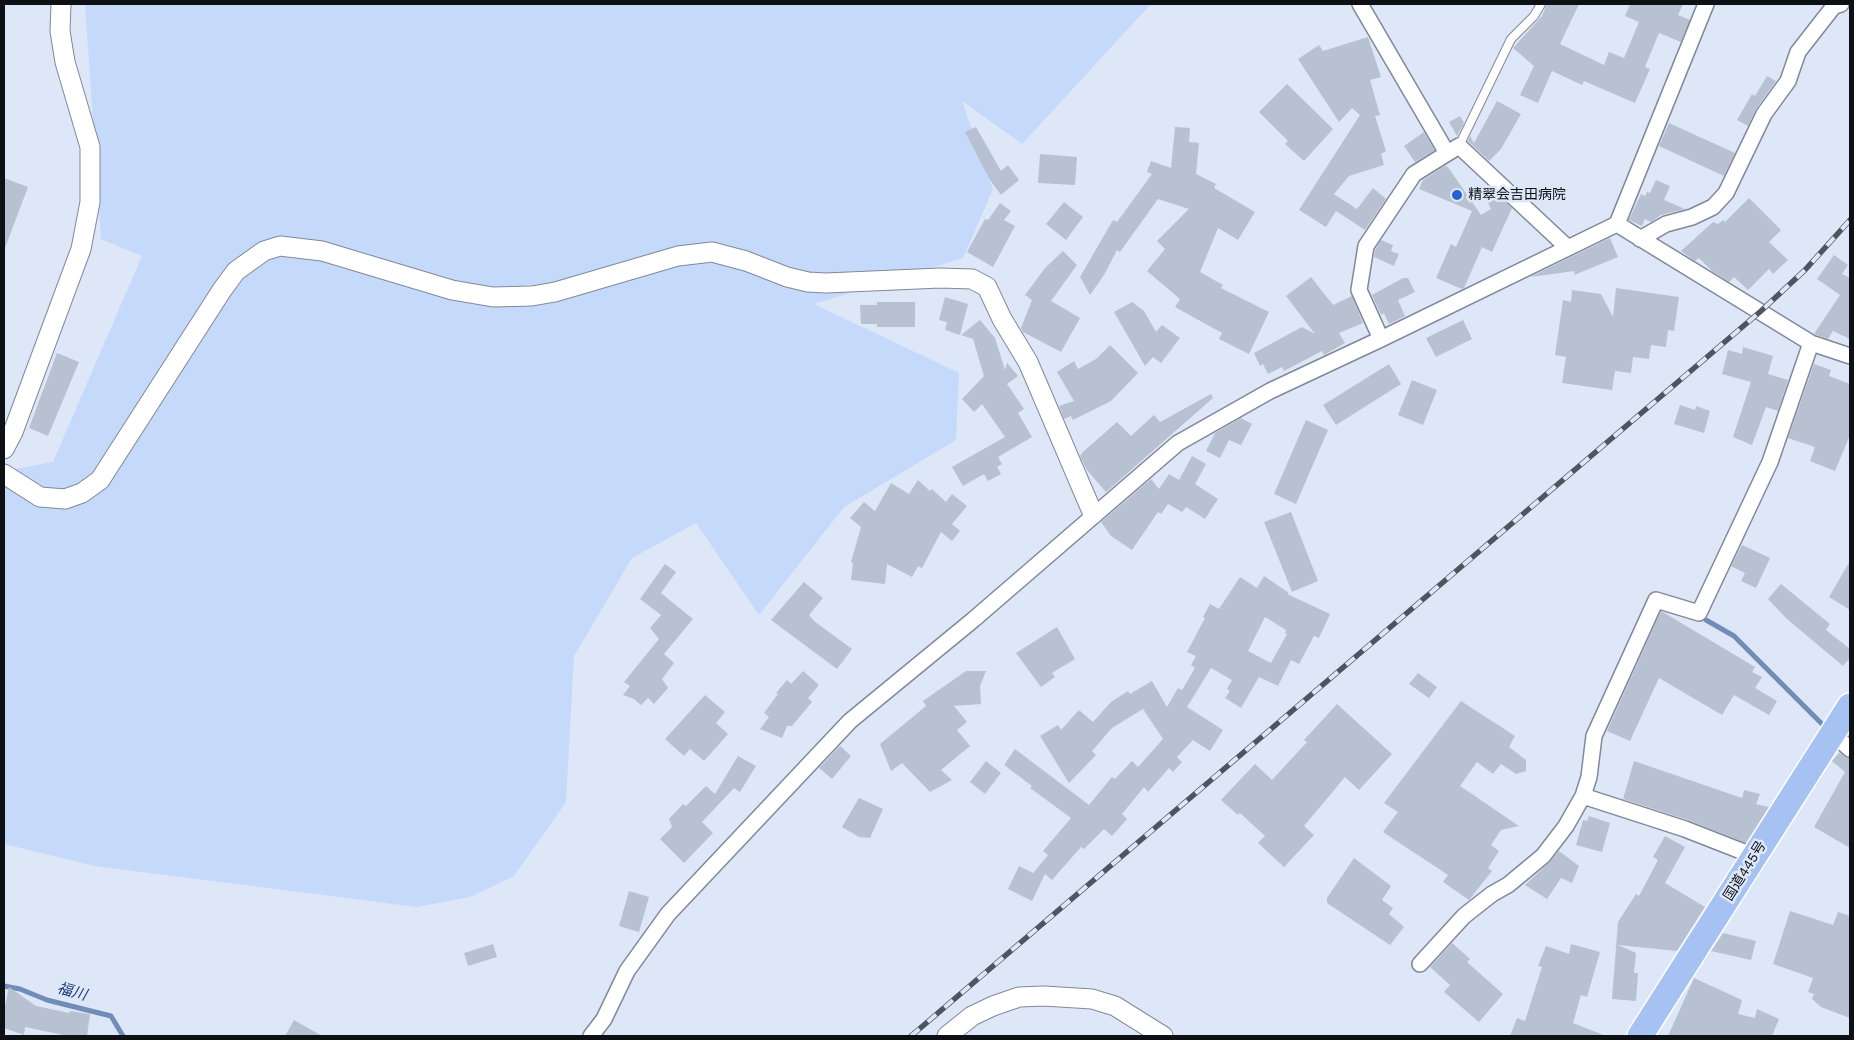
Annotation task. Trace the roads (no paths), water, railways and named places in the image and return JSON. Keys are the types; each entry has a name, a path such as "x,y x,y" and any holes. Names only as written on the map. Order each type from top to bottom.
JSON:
{"highway":[{"name":"国道445号","path":"1640,1036 1754,856 1842,742 1850,706"}],"street":[{"path":"4,449 13,432 81,249 90,202 90,147 65,62 60,31 61,4"},
{"path":"1360,4 1453,149 1568,248"},
{"path":"591,1036 604,1019 627,971 668,914 850,721 973,620 1093,514 1178,443 1270,391 1381,340 1617,224 1706,4"},
{"path":"1640,239 1666,224 1692,217 1713,207 1726,193 1764,114 1788,81 1798,52 1834,6 1841,4"},
{"path":"1381,340 1359,290 1366,246 1414,174 1453,149"},
{"path":"1617,224 1811,344 1850,356"},
{"path":"4,474 40,497 65,499 82,493 100,480 222,290 236,271 264,250 280,246 322,251 452,290 493,297 532,296 555,292 678,256 712,252 746,261 787,277 808,282 826,283 940,278 972,279 987,287 1002,319 1028,362 1093,514"},
{"path":"1420,964 1464,916 1492,894 1508,886 1543,856 1566,826 1583,796 1589,778 1594,736 1656,600 1699,613 1770,462 1811,344"},
{"path":"1583,796 1685,829 1754,856"},
{"path":"947,1036 972,1016 993,1006 1019,997 1044,996 1092,999 1115,1006 1163,1036"}],"lane":[{"path":"1453,149 1511,39 1534,16 1541,4"}],"waterway":[{"path":"1706,620 1734,636 1828,730"},
{"name":"福川","path":"4,986 20,989 47,1000 111,1016 123,1036"}],"railway":[{"path":"911,1036 1761,311 1805,270 1850,220"}],"place":[{"name":"精翠会吉田病院","path":"1457,195"}]}
